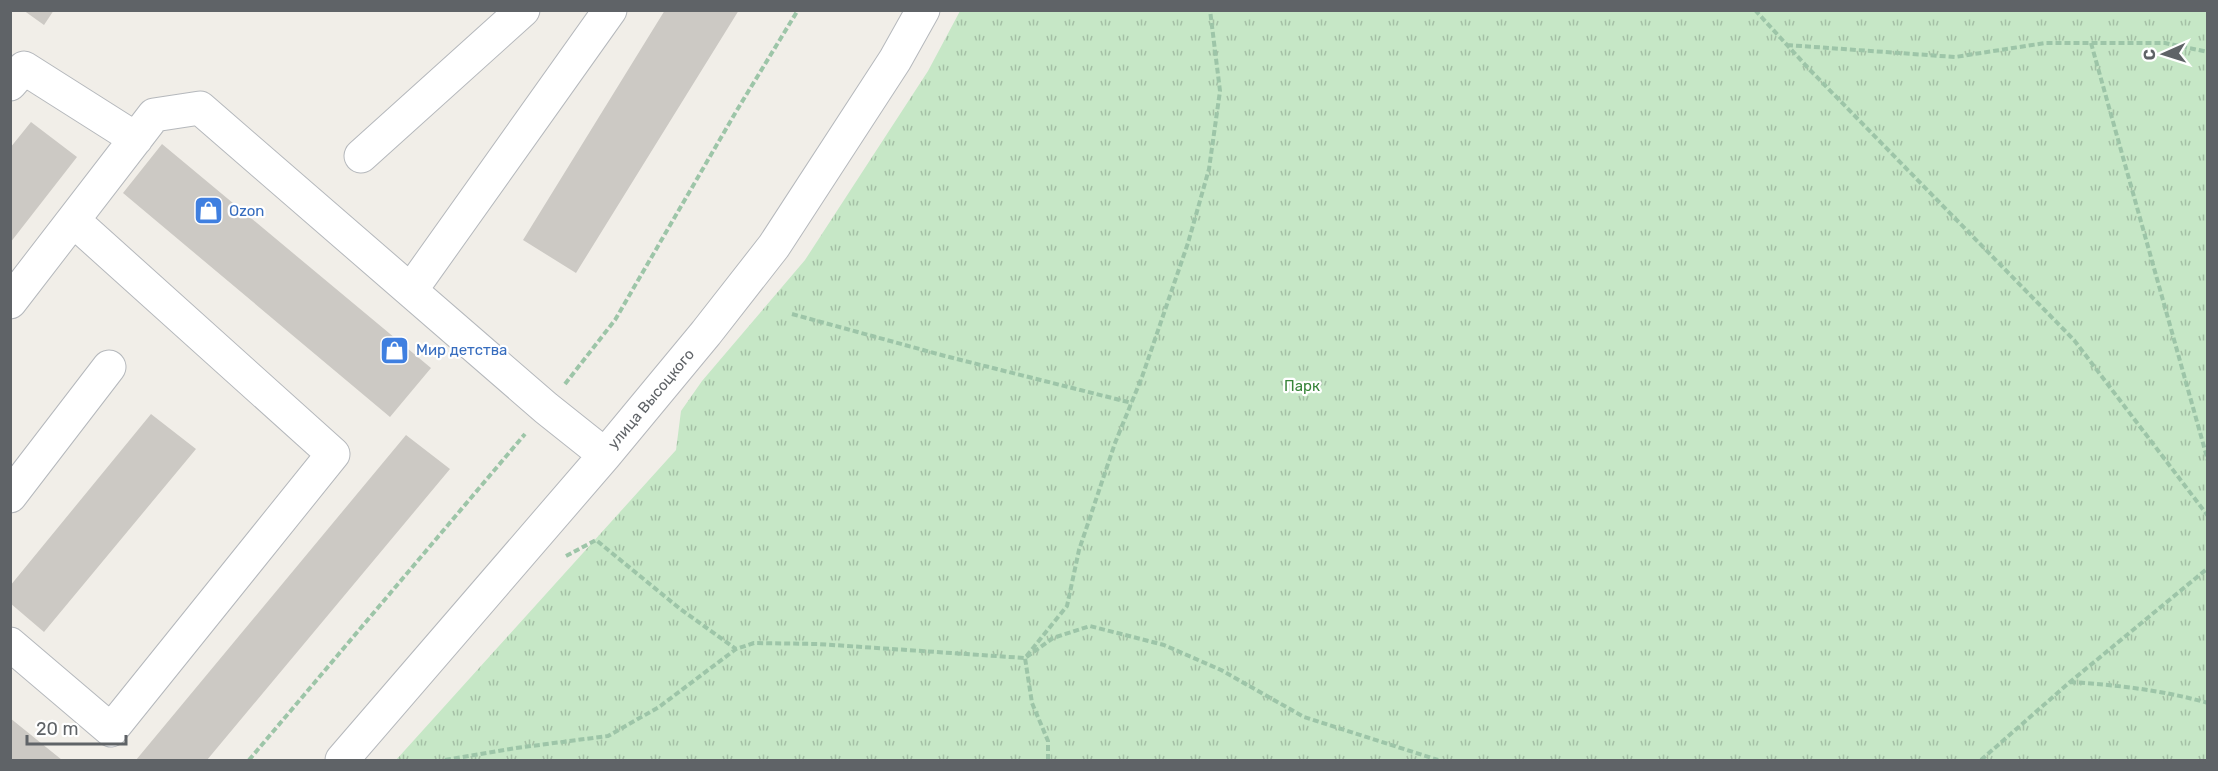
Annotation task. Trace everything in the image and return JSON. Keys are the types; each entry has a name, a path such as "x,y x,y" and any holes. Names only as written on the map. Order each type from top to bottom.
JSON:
{"street":[{"path":"361,156 523,10"},
{"path":"411,290 610,10"},
{"name":"улица Высоцкого","path":"342,760 605,455 706,333 774,246 896,60 923,10"},
{"path":"10,84 24,68 136,139"},
{"path":"10,302 154,115 200,108 546,408 605,455"},
{"path":"10,644 111,730 333,454 74,221"},
{"path":"10,496 110,367"}],"path":[{"path":"1048,760 1048,741 1032,703 1025,658 1067,606 1079,550 1188,243 1209,169 1220,91 1210,10"},
{"path":"1755,10 1786,45 2073,340 2208,516"},
{"path":"1786,45 1955,57 2045,42 2165,43 2208,52"},
{"path":"2091,43 2208,461"},
{"path":"792,314 945,356 1132,403"},
{"path":"566,556 596,540 679,608 736,650"},
{"path":"1981,760 2070,682 2208,568"},
{"path":"445,760 608,736 659,707 736,650 754,643 818,644 1025,658 1053,638 1090,626 1164,645 1221,670 1304,717 1438,760"},
{"path":"2070,682 2123,685 2172,693 2208,704"}],"green space":[{"name":"Парк","path":"960,11 2207,11 2207,760 396,760 676,450 681,411 702,381 805,260 928,71"}],"building":[{"path":"23,10 54,10 44,25"},
{"path":"665,10 739,10 576,273 523,240"},
{"path":"31,122 77,157 10,243 10,148"},
{"path":"162,144 431,368 390,417 123,193"},
{"path":"151,414 196,449 44,632 10,603 10,586"},
{"path":"406,435 450,469 207,760 136,760"},
{"path":"10,718 62,760 10,760"}],"place":[{"name":"Ozon","path":"208,211"},
{"name":"Мир детства","path":"395,350"}]}
